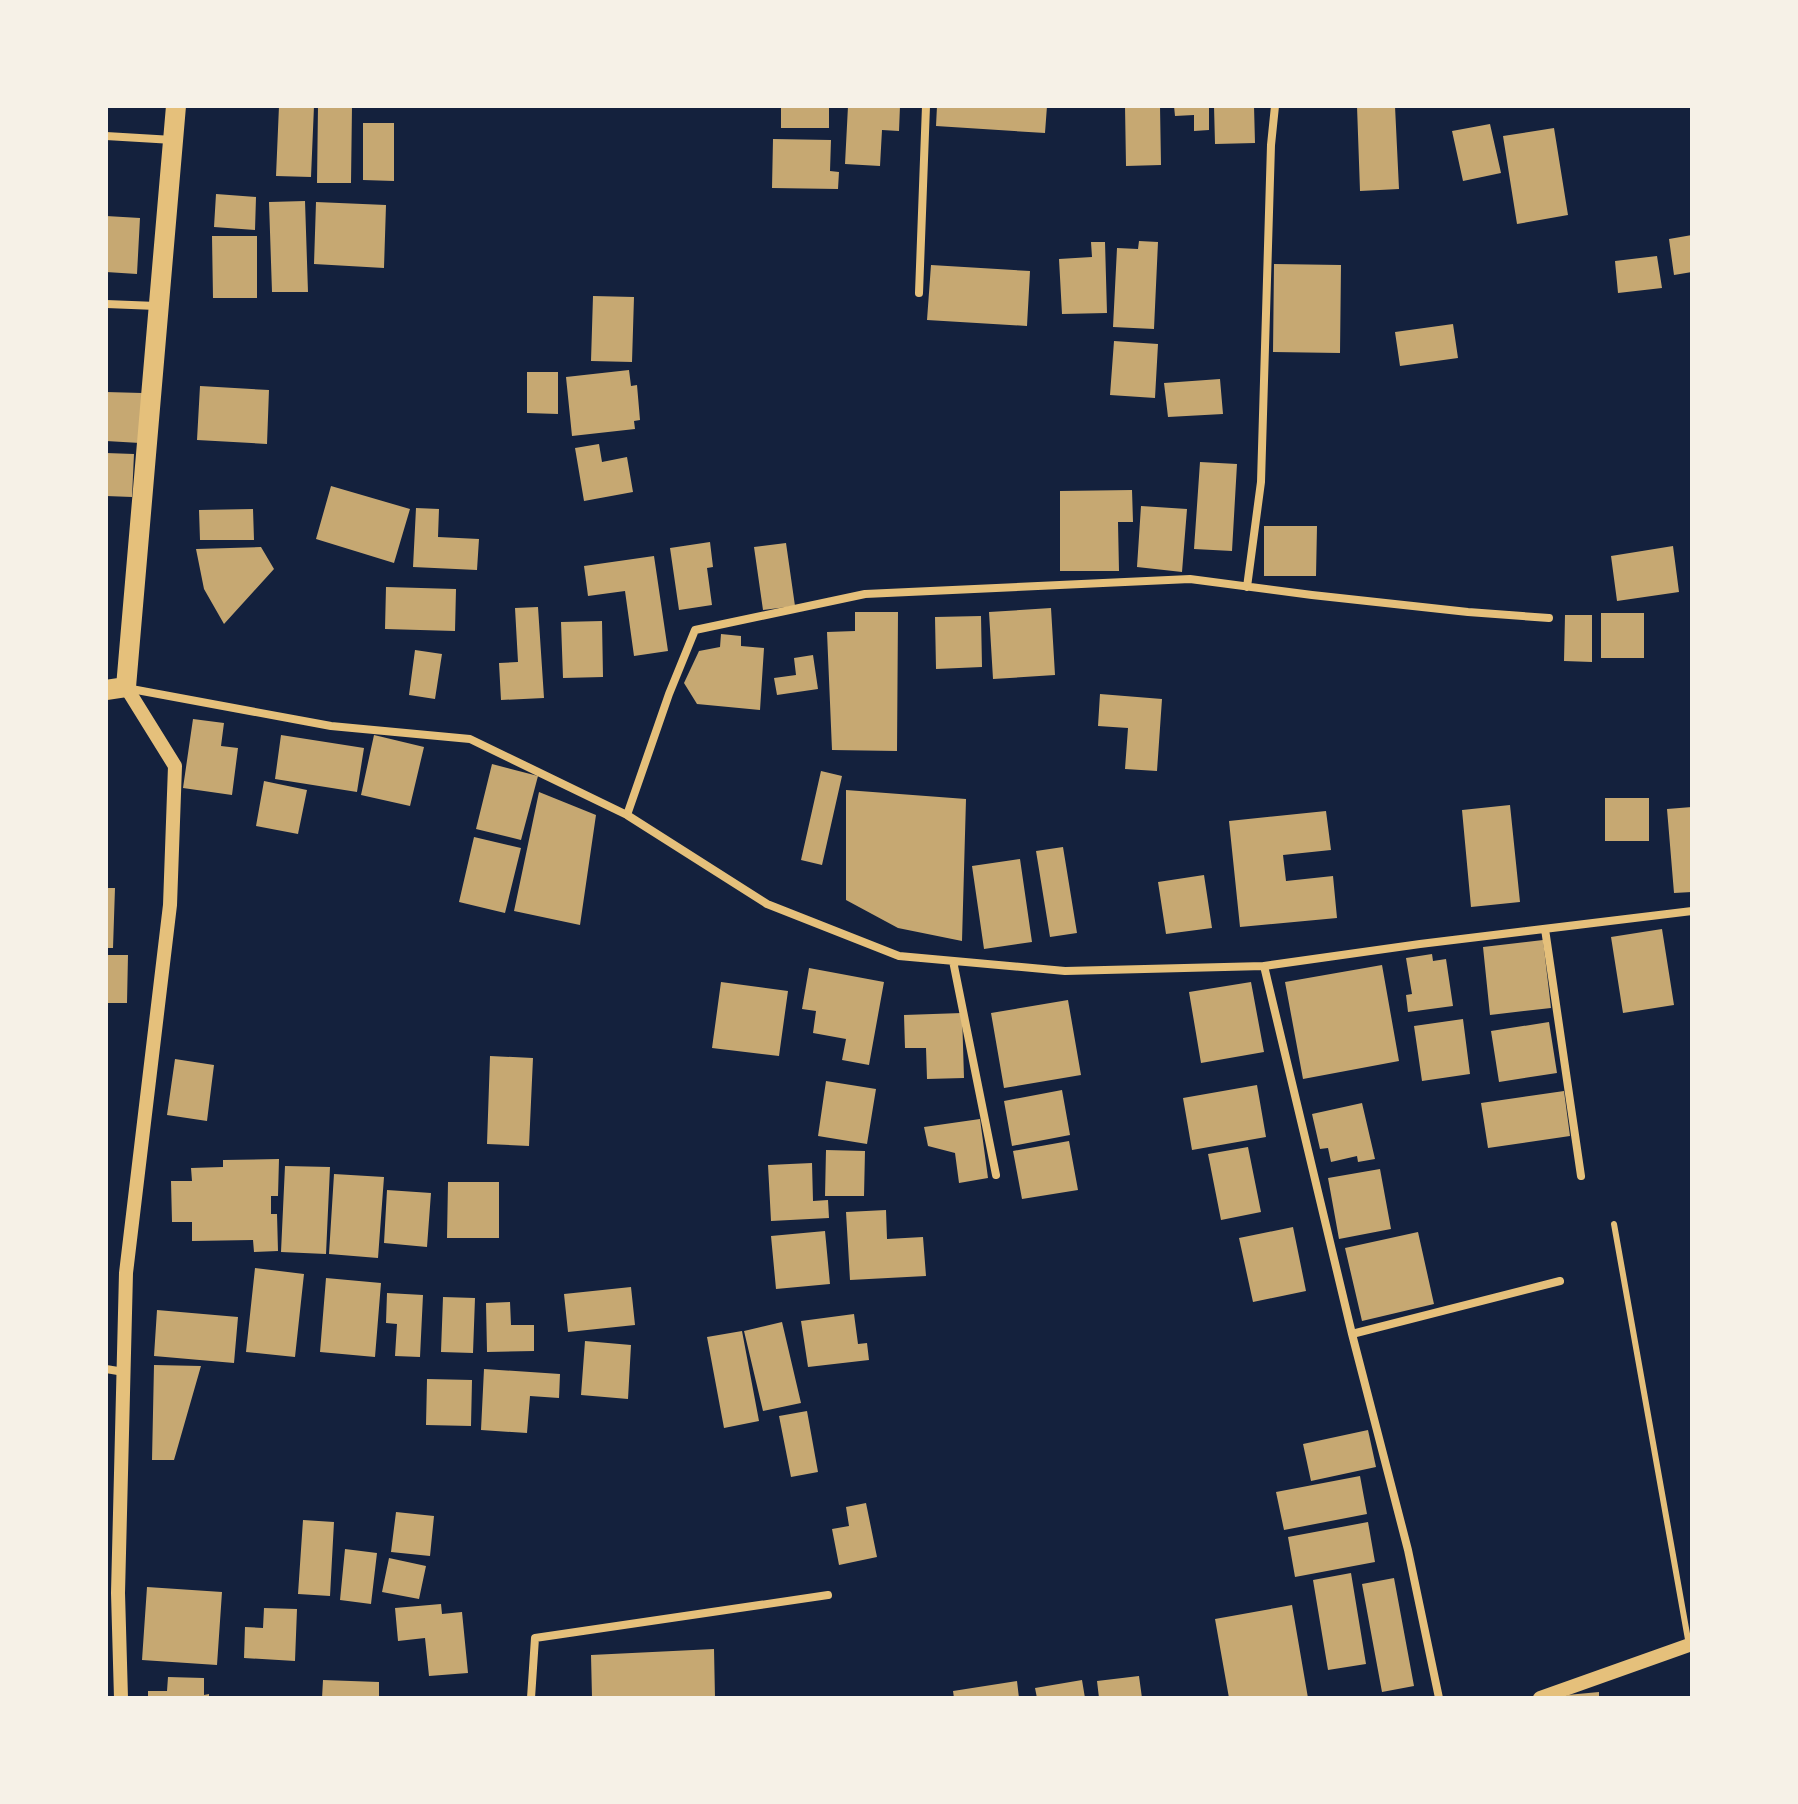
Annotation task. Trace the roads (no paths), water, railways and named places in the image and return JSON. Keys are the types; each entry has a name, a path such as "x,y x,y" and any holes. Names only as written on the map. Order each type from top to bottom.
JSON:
{"main road":[{"path":"116,689 159,306 176,106"}],"street":[{"path":"919,293 926,106"},
{"path":"1247,587 1261,482 1271,145 1275,106"},
{"path":"106,136 173,140"},
{"path":"106,304 159,306"},
{"path":"627,815 695,630 865,594 1190,579 1468,612 1549,618"},
{"path":"116,689 331,726 470,739 627,815 767,904 899,956 1065,971 1264,966 1692,911"},
{"path":"116,689 175,766 170,905 126,1273 118,1593 121,1698"},
{"path":"1545,929 1581,1176"},
{"path":"953,961 996,1175"},
{"path":"1264,966 1352,1334 1408,1550 1439,1698"},
{"path":"1352,1334 1560,1281"},
{"path":"106,1369 124,1372"},
{"path":"531,1698 535,1638 828,1595"},
{"path":"1540,1698 1691,1645"}],"lane":[{"path":"1614,1224 1691,1645"}]}
